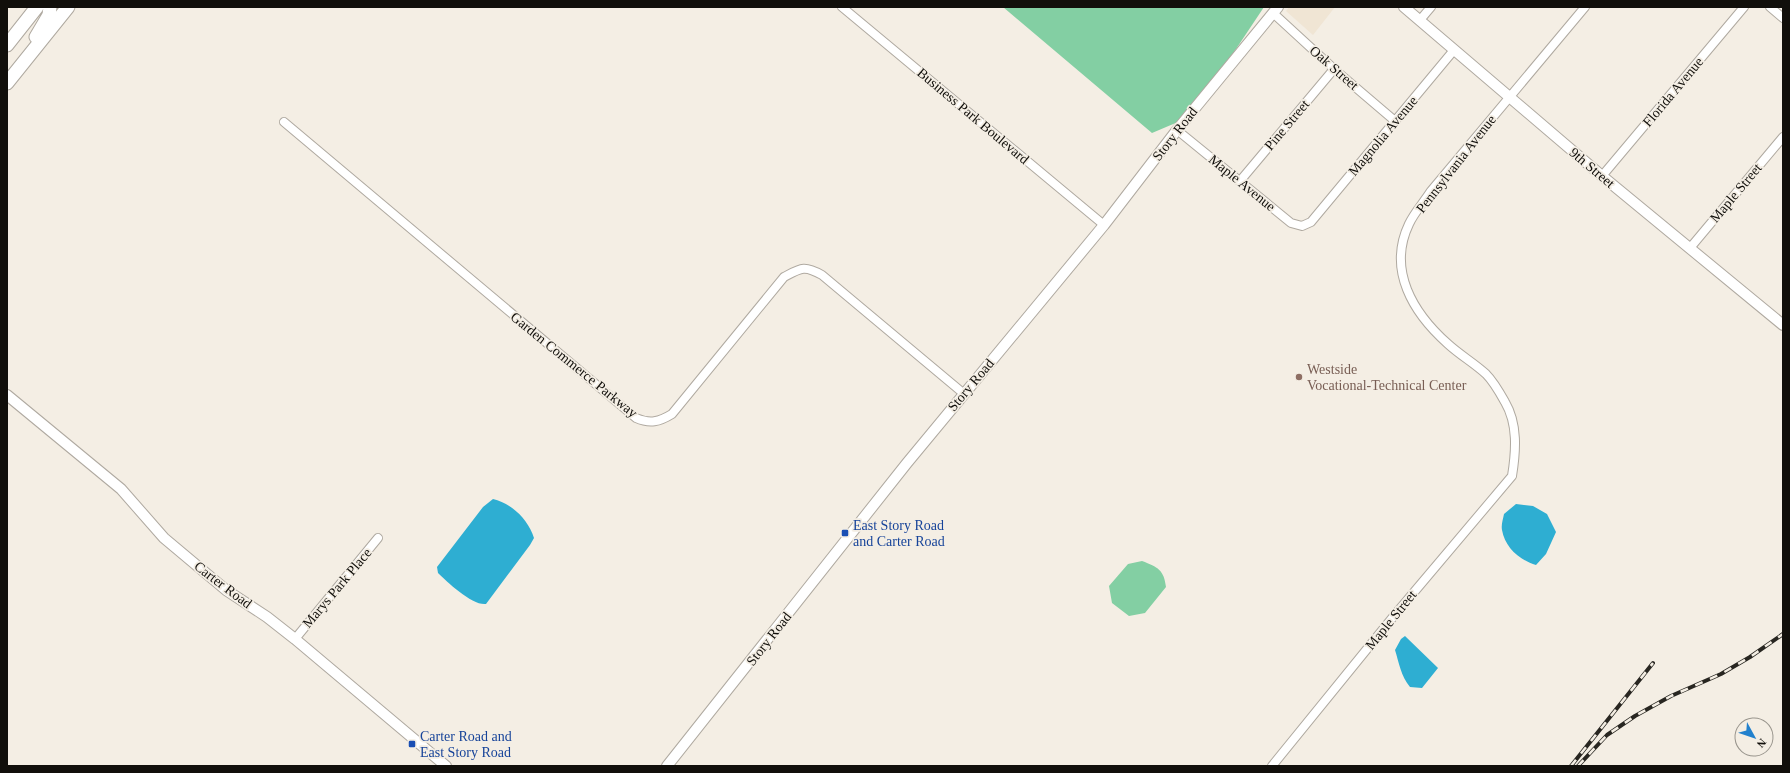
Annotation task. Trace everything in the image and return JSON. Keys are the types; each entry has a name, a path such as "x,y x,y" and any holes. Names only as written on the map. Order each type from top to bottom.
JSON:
{"highway":[{"path":"7,45 38,7"},
{"path":"18,70 49,15 50,7"},
{"path":"7,83 68,7"}],"street":[{"name":"Business Park Boulevard","path":"842,7 1104,225"},
{"name":"9th Street","path":"1404,7 1509,98 1783,325"},
{"path":"1420,20 1431,7"},
{"name":"Pennsylvania Avenue","path":"1512,476 1515,457 1515,431 1506,403 1487,375 1448,343 1428,323 1414,305 1403,281 1400,255 1409,224 1431,191 1585,7"},
{"name":"Florida Avenue","path":"1602,176 1744,7"},
{"path":"1770,7 1783,18"},
{"name":"Story Road","path":"667,766 963,394 1104,225 1177,130 1275,10"},
{"name":"Oak Street","path":"1275,10 1334,69 1395,121"},
{"name":"Magnolia Avenue","path":"1311,222 1454,50"},
{"name":"Pine Street","path":"1240,181 1334,69"},
{"name":"Garden Commerce Parkway","path":"284,122 636,418 646,422 661,421 672,414 784,278 798,269 810,268 822,275 963,394"},
{"name":"Maple Avenue","path":"1177,130 1291,223 1302,226 1311,222"},
{"name":"Maple Street","path":"1690,248 1783,137"},
{"name":"Carter Road","path":"7,395 120,489 164,538 226,590 268,617 295,638 446,766"},
{"name":"Maple Street","path":"1272,766 1393,617 1512,476"},
{"name":"Marys Park Place","path":"295,638 378,538"}],"shaded area":[{"path":"1289,7 1335,7 1313,35 1286,11"}],"green space":[{"path":"1003,7 1264,7 1236,49 1185,119 1152,133"},
{"path":"1142,561 1156,567 1162,573 1166,587 1145,613 1129,616 1112,603 1109,586 1128,564"}],"water":[{"path":"493,499 506,504 518,513 528,524 534,538 486,604 481,604 467,597 454,587 438,573 437,567 483,507"},
{"path":"1516,504 1533,506 1547,514 1556,532 1546,554 1536,565 1524,560 1514,552 1506,542 1502,530 1504,514"},
{"path":"1405,636 1438,668 1422,688 1410,687 1404,678 1401,669 1395,650 1401,639"}],"railway":[{"path":"1578,766 1607,735 1635,716 1671,696 1721,674 1750,657 1783,634"},
{"path":"1571,766 1653,663"}],"place":[{"name":"Westside Vocational-Technical Center","path":"1299,377"},
{"name":"East Story Road and Carter Road","path":"845,533"},
{"name":"Carter Road and East Story Road","path":"412,744"}]}
